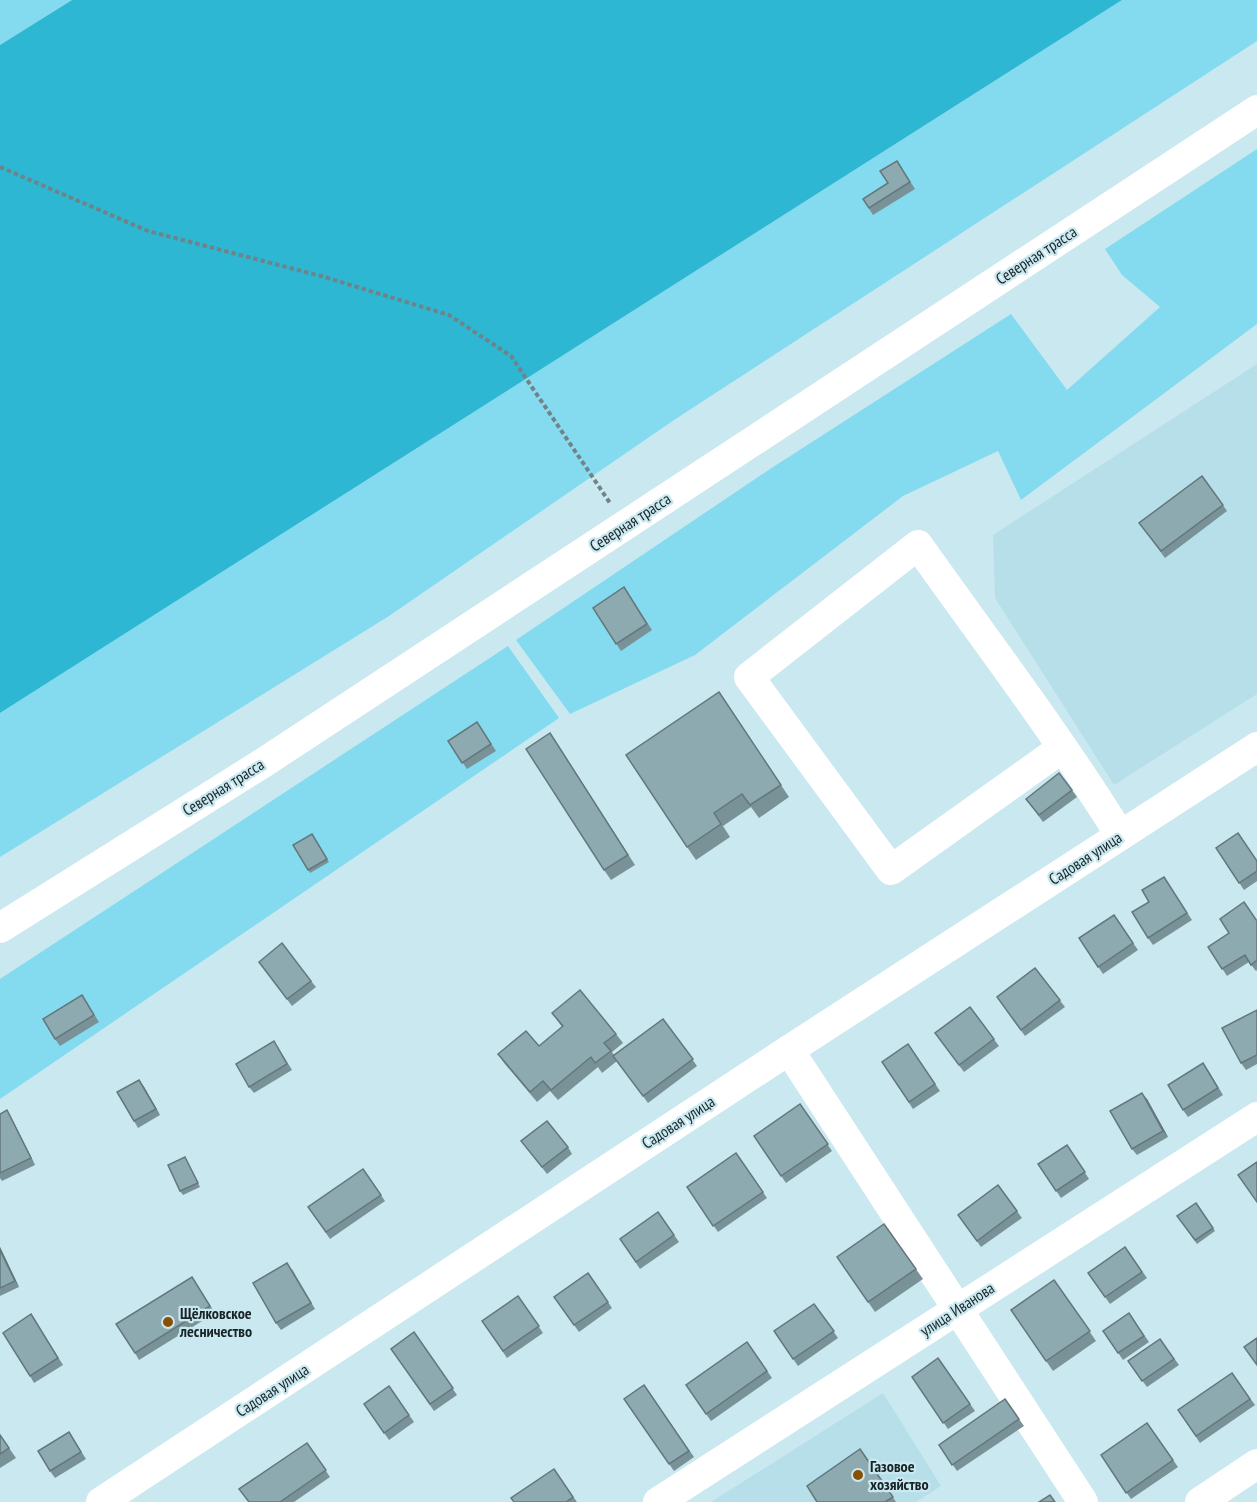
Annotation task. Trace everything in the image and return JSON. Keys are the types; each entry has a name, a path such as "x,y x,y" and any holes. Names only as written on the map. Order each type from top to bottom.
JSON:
{"street":[{"name":"Северная трасса","path":"0,928 262,763 1257,110"},
{"path":"1062,748 891,870 749,677 918,545 1062,748 1120,835"},
{"name":"Садовая улица","path":"101,1502 789,1050 1257,747"},
{"path":"789,1050 1083,1502"},
{"name":"улица Иванова","path":"658,1502 1257,1117"},
{"path":"1200,1502 1257,1464"}],"path":[{"path":"0,167 148,231 321,276 449,315 511,356 594,476 624,526"}],"shaded area":[{"path":"0,0 72,0 0,45"},
{"path":"72,0 1122,0 0,713 0,45"},
{"path":"1122,0 1257,0 1257,41 674,420 389,616 0,857 0,713"},
{"path":"1257,149 1257,324 1021,500 998,451 903,496 695,655 570,714 516,640 770,469 1011,314 1067,390 1160,307 1122,275 1105,249"},
{"path":"1257,364 1257,694 1114,785 995,598 993,535"},
{"path":"508,646 559,718 0,1099 0,979"},
{"path":"883,1393 941,1486 916,1502 711,1502"}],"building":[{"path":"897,161 910,182 869,208 863,199 888,183 880,171"},
{"path":"1202,476 1223,505 1161,551 1139,523"},
{"path":"624,587 647,624 616,644 593,608"},
{"path":"719,692 781,785 750,805 742,794 714,813 721,824 687,847 626,755"},
{"path":"477,722 491,744 462,763 448,741"},
{"path":"550,733 628,855 604,870 526,749"},
{"path":"1059,773 1072,790 1039,815 1026,799"},
{"path":"1238,833 1257,861 1257,871 1239,883 1216,848"},
{"path":"312,834 327,859 308,870 293,845"},
{"path":"1164,877 1187,913 1148,938 1132,912 1149,902 1142,890"},
{"path":"1244,902 1257,921 1257,960 1251,965 1245,955 1222,969 1208,947 1229,933 1220,919"},
{"path":"1114,915 1133,943 1098,967 1079,938"},
{"path":"282,943 311,981 287,999 259,962"},
{"path":"1035,968 1060,1000 1021,1030 997,997"},
{"path":"580,990 616,1034 604,1043 611,1051 595,1063 591,1057 551,1090 543,1081 530,1092 498,1054 526,1031 539,1046 563,1026 552,1013"},
{"path":"82,995 94,1015 55,1039 43,1019"},
{"path":"970,1007 994,1039 959,1065 935,1033"},
{"path":"1257,1010 1257,1055 1241,1063 1222,1028"},
{"path":"663,1019 693,1059 643,1096 613,1056"},
{"path":"274,1041 287,1064 249,1087 236,1064"},
{"path":"908,1044 935,1084 909,1102 882,1062"},
{"path":"1203,1063 1218,1088 1183,1110 1168,1085"},
{"path":"139,1080 156,1109 134,1121 117,1092"},
{"path":"1142,1093 1163,1131 1132,1149 1110,1111"},
{"path":"800,1104 828,1144 781,1176 754,1136"},
{"path":"7,1110 31,1158 0,1173 0,1114"},
{"path":"547,1121 568,1147 542,1167 521,1141"},
{"path":"1067,1145 1085,1172 1056,1191 1038,1164"},
{"path":"736,1153 763,1192 713,1226 687,1187"},
{"path":"185,1157 198,1183 180,1191 168,1165"},
{"path":"1257,1162 1257,1202 1238,1175"},
{"path":"363,1169 381,1195 326,1232 308,1207"},
{"path":"998,1185 1017,1211 977,1241 958,1215"},
{"path":"1196,1203 1213,1228 1195,1240 1177,1216"},
{"path":"658,1212 674,1235 636,1262 620,1239"},
{"path":"884,1224 916,1269 868,1302 837,1257"},
{"path":"1125,1247 1142,1272 1105,1297 1088,1273"},
{"path":"0,1250 15,1281 0,1288"},
{"path":"287,1263 311,1303 276,1323 253,1283"},
{"path":"588,1273 608,1302 574,1325 554,1297"},
{"name":"Щёлковское лесничество","path":"192,1277 210,1306 135,1353 116,1324"},
{"path":"1054,1280 1090,1331 1046,1361 1011,1310"},
{"path":"518,1296 539,1326 503,1351 482,1321"},
{"path":"814,1304 834,1331 793,1359 774,1331"},
{"path":"1129,1313 1144,1336 1118,1353 1103,1331"},
{"path":"31,1314 58,1358 30,1376 3,1333"},
{"path":"414,1332 453,1388 430,1404 391,1349"},
{"path":"1257,1338 1257,1365 1244,1347"},
{"path":"1160,1339 1174,1359 1142,1381 1128,1361"},
{"path":"747,1342 767,1371 706,1414 686,1385"},
{"path":"938,1358 970,1404 943,1423 912,1377"},
{"path":"1232,1373 1250,1399 1196,1436 1178,1410"},
{"path":"644,1385 689,1451 669,1464 624,1399"},
{"path":"389,1386 409,1415 384,1433 364,1404"},
{"path":"1005,1399 1019,1419 952,1465 939,1445"},
{"path":"1147,1423 1173,1460 1126,1493 1101,1455"},
{"path":"69,1432 81,1452 50,1471 38,1451"},
{"path":"0,1435 9,1448 0,1454"},
{"path":"307,1443 326,1470 280,1502 249,1502 239,1489"},
{"name":"Газовое хозяйство","path":"860,1449 893,1497 885,1502 817,1502 807,1486"},
{"path":"554,1469 573,1497 566,1502 514,1502 511,1498"},
{"path":"1050,1495 1055,1502 1039,1502"}],"place":[{"name":"Щёлковское лесничество","path":"168,1322"},
{"name":"Газовое хозяйство","path":"858,1475"}]}
